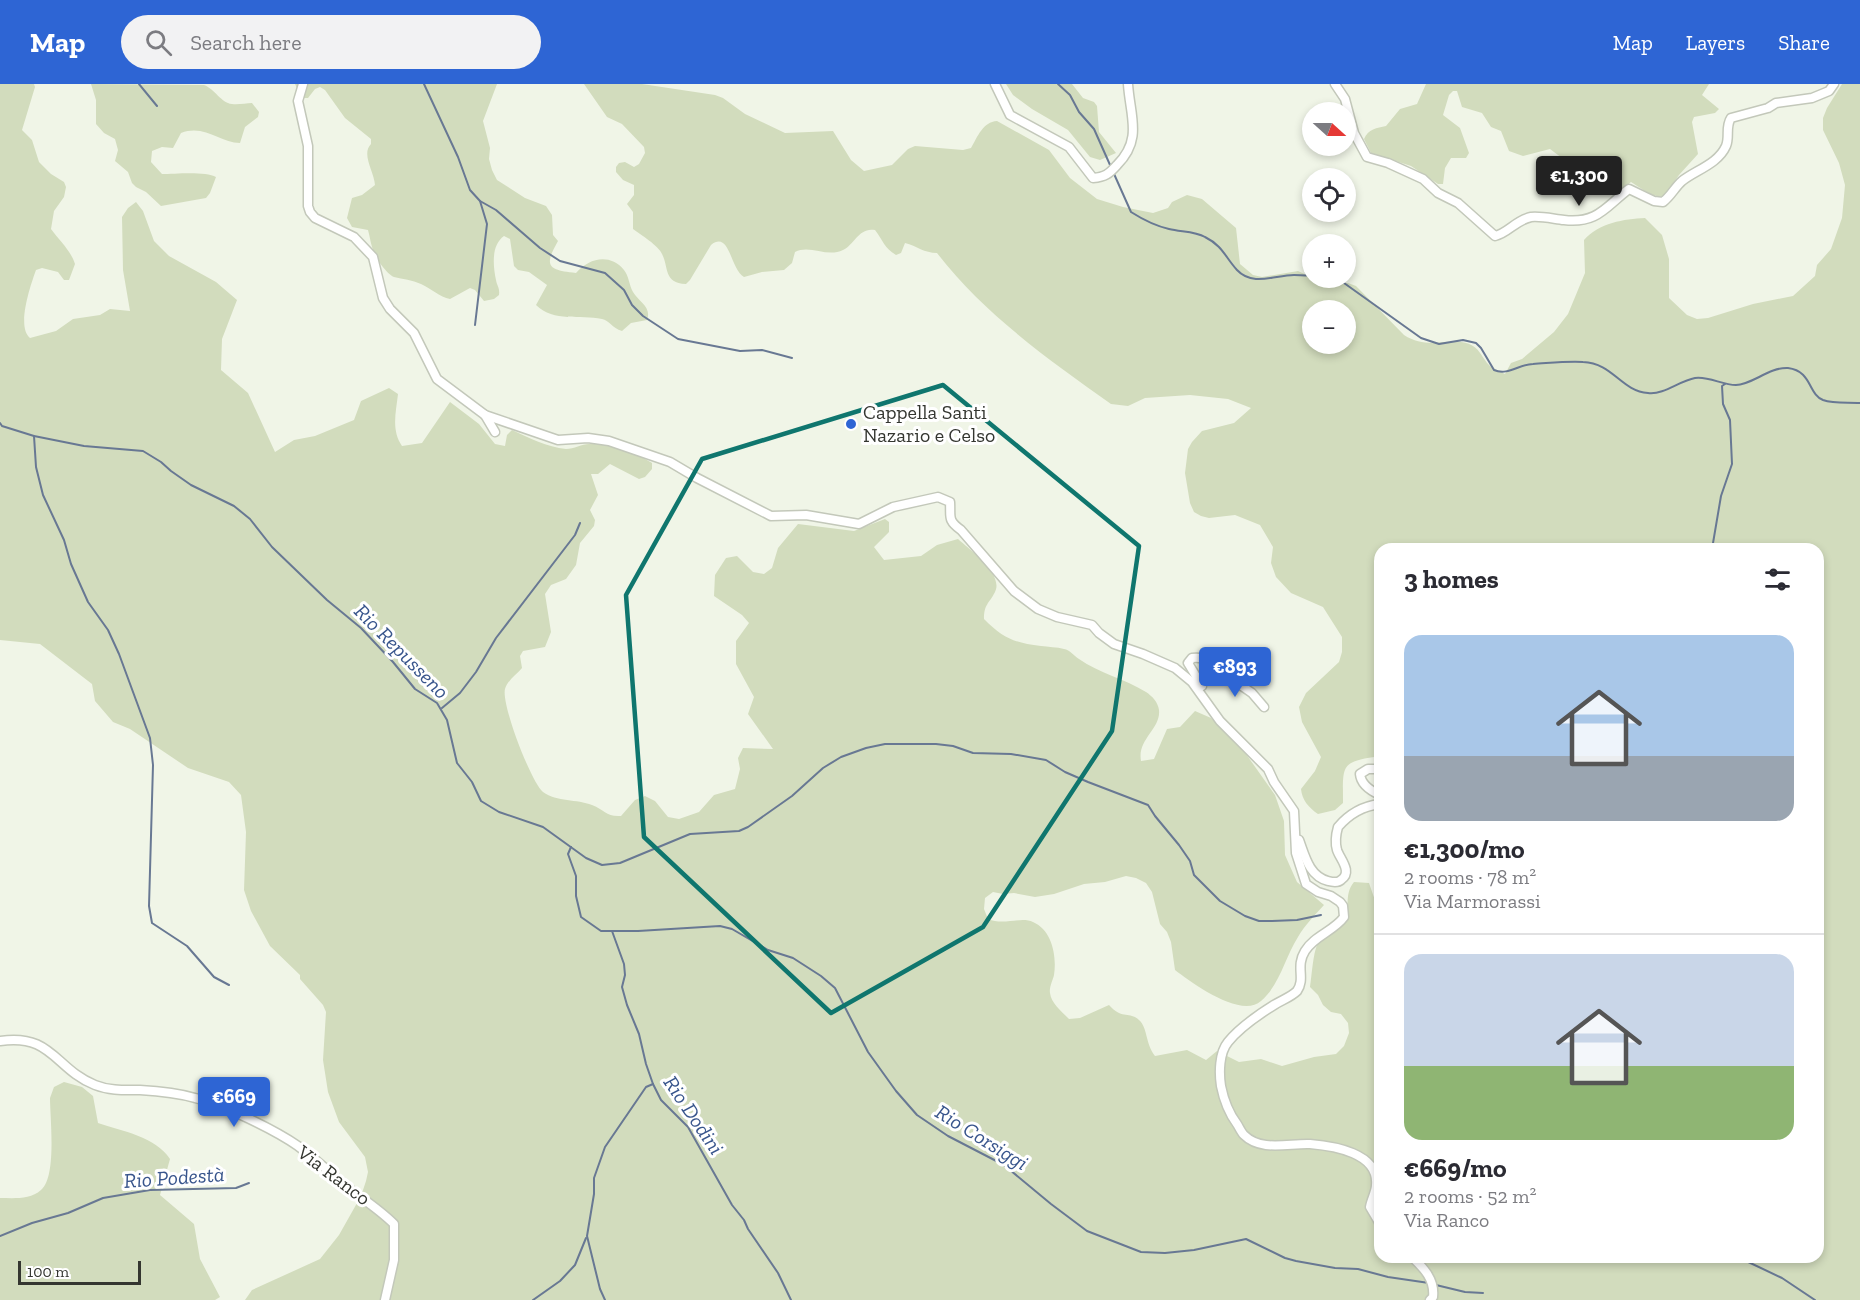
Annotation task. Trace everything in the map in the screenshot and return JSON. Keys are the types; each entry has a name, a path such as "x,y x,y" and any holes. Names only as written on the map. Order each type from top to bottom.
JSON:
{"street":[{"path":"303,84 298,101 308,146 310,213 322,222 354,237 373,257 383,298 390,309 414,333 437,379 485,415 558,440 588,438 609,441 660,458 771,516 806,515 859,524 893,507 938,497 950,502 949,517 953,524 961,530 1004,581 1023,598 1038,609 1057,617 1087,622 1114,645 1143,654 1175,668 1192,682 1211,705"},
{"path":"995,84 1010,115 1069,147 1093,178 1106,176 1126,157 1132,143 1133,127 1128,84"},
{"path":"1335,84 1345,99 1354,133 1367,157 1388,163 1423,179 1438,193 1458,203 1495,236 1531,217 1567,221 1595,217 1629,189 1654,201 1663,202 1672,195 1680,183 1706,167 1722,151 1727,144 1727,123 1731,118 1768,108 1776,103 1812,98 1829,91 1834,84"},
{"path":"485,415 495,432"},
{"path":"1264,707 1252,693 1239,684 1218,676 1211,663 1200,657 1192,658 1188,663 1220,721 1268,769 1294,811 1296,853 1306,884 1317,892 1331,896 1340,902 1343,906 1344,917 1339,924 1310,944 1305,951 1299,963 1301,985 1297,991 1256,1017 1227,1043 1220,1068 1222,1093 1230,1116 1243,1135 1257,1143 1272,1146 1310,1144 1347,1150 1370,1164 1374,1172"},
{"path":"1374,770 1368,769 1360,774 1360,779 1366,787 1374,792"},
{"path":"1296,834 1316,876 1330,882 1339,882 1346,872 1337,848 1338,827 1357,811 1374,805"},
{"name":"Via Ranco","path":"0,1041 20,1039 44,1047 79,1078 97,1086 123,1091 167,1093 213,1104 295,1144 351,1190 379,1209 394,1224 394,1260 385,1300"},
{"path":"1374,1194 1370,1207 1374,1214"},
{"path":"1417,1263 1430,1278 1434,1292 1430,1300"}],"highlighted area":[{"path":"943,385 1139,546 1112,731 983,927 831,1013 644,837 626,595 702,459"}],"green space":[{"path":"0,84 34,84 22,130 32,140 39,162 51,174 64,182 66,187 64,197 54,211 51,229 68,250 75,264 69,280 64,280 58,272 42,268 36,270 24,315 24,325 30,338 56,331 73,319 100,315 110,309 130,311 123,270 122,217 136,202 143,211 154,241 169,256 216,282 237,300 222,339 221,370 248,393 275,452 294,440 315,436 354,420 361,401 389,388 398,394 395,427 402,446 422,443 450,402 479,424 495,444 505,446 507,435 512,430 538,442 559,448 569,449 589,444 614,446 630,451 652,463 652,469 645,477 639,479 610,464 598,474 591,474 598,495 590,510 595,520 594,526 580,543 576,565 566,579 551,585 545,594 551,632 545,647 523,651 520,656 522,668 505,689 508,710 518,742 531,774 543,792 554,797 592,805 616,816 621,816 635,800 645,796 655,801 668,817 679,819 699,812 714,795 735,789 740,769 738,758 743,748 773,749 748,714 754,697 736,664 736,641 749,623 742,615 714,596 715,575 726,558 737,556 753,572 764,574 772,568 778,548 798,524 854,531 885,519 889,522 889,532 874,547 884,560 921,556 937,545 958,539 984,563 995,578 995,592 986,607 984,619 997,631 1023,643 1066,650 1095,668 1138,687 1154,700 1159,710 1159,717 1142,746 1141,761 1154,759 1167,729 1180,727 1195,711 1211,718 1246,754 1275,795 1284,821 1285,855 1297,882 1324,905 1310,920 1293,945 1278,979 1268,994 1261,1001 1242,1006 1217,997 1175,970 1171,942 1167,932 1160,924 1152,892 1146,883 1136,878 1126,876 1035,897 993,892 985,898 984,909 988,919 1000,922 1028,920 1039,926 1049,937 1055,960 1050,993 1057,1007 1069,1019 1080,1018 1109,1005 1122,1014 1136,1017 1142,1023 1155,1056 1187,1050 1206,1060 1217,1051 1239,1062 1261,1059 1282,1066 1314,1057 1336,1054 1344,1046 1349,1033 1348,1023 1341,1014 1331,1012 1323,1005 1318,995 1310,987 1314,956 1319,942 1345,922 1349,892 1354,882 1369,883 1374,897 1374,1263 1824,1263 1824,543 1374,543 1374,757 1357,760 1346,767 1343,780 1343,803 1335,810 1318,814 1306,803 1301,789 1315,771 1321,757 1302,722 1299,707 1306,693 1339,662 1342,637 1323,607 1291,593 1276,577 1271,563 1273,547 1260,525 1235,515 1209,518 1194,512 1190,503 1185,473 1188,449 1202,431 1234,423 1251,408 1228,399 1190,395 1145,398 1128,406 1111,404 1041,353 996,316 955,275 937,253 905,243 901,253 896,255 886,247 875,230 861,233 843,250 831,253 801,250 795,252 792,263 784,270 762,272 744,277 739,273 726,246 717,242 711,245 686,284 674,281 668,274 660,251 633,229 633,212 627,204 634,195 634,185 623,180 616,172 619,163 625,162 634,167 639,164 645,153 644,147 622,124 607,117 584,84 642,84 715,95 745,114 785,133 833,131 851,160 864,171 892,165 908,149 915,146 963,150 971,148 984,127 997,121 1049,150 1070,178 1097,199 1153,213 1168,208 1172,202 1187,195 1202,199 1236,228 1240,264 1253,275 1262,277 1298,271 1302,273 1302,288 1356,288 1356,286 1404,335 1423,342 1466,343 1480,352 1487,363 1505,374 1511,363 1522,359 1554,332 1568,314 1585,273 1584,240 1590,234 1612,223 1645,218 1662,235 1669,259 1669,298 1687,315 1697,319 1708,318 1753,304 1793,296 1815,276 1817,265 1831,249 1842,218 1845,185 1839,163 1823,130 1823,118 1842,84 1860,84 1860,1300 245,1300 252,1290 320,1259 339,1235 361,1196 368,1172 365,1157 339,1122 328,1092 323,1060 326,1012 323,1005 300,979 300,975 270,946 251,911 244,890 246,832 241,795 229,782 188,768 130,729 113,722 95,701 92,684 40,644 0,640"},
{"path":"91,84 204,85 228,103 252,103 259,112 258,117 245,127 240,143 205,132 190,131 181,133 173,148 162,147 152,151 151,162 162,174 198,173 216,177 206,198 161,206 146,192 136,187 128,172 115,161 118,150 115,139 104,133 96,124 96,100"},
{"path":"295,84 497,84 483,121 490,148 489,159 492,170 497,180 525,198 546,206 552,215 553,235 558,241 551,256 551,265 559,270 576,273 593,261 612,261 626,272 633,292 648,312 647,320 631,323 622,331 602,319 559,316 543,311 536,305 547,285 529,272 518,270 514,266 510,239 504,236 497,245 494,256 499,295 494,299 484,301 475,290 470,288 450,299 418,283 392,276 375,255 368,230 352,227 347,218 352,198 362,195 375,185 367,153 371,139 345,118 325,90 320,87 315,89 308,98 302,98"},
{"path":"1006,84 1072,84 1083,98 1094,102 1097,106 1099,132 1116,153 1100,160 1090,157 1068,130 1013,95"},
{"path":"1426,84 1709,84 1702,95 1719,109 1715,113 1694,117 1692,122 1698,154 1664,196 1651,194 1631,182 1615,195 1609,186 1588,182 1582,173 1550,149 1523,156 1509,151 1501,131 1491,127 1482,113 1462,107 1457,91 1453,91 1449,95 1443,115 1460,128 1469,153 1466,158 1451,158 1445,168 1443,184 1438,184 1411,166 1371,153 1364,139 1370,131 1386,126 1400,109 1417,104"},
{"path":"64,1082 82,1087 93,1096 98,1123 147,1140 164,1151 170,1159 160,1195 194,1224 200,1259 220,1297 215,1300 0,1300 0,1198 21,1198 32,1195 41,1190 46,1183 51,1160 50,1098 54,1087"}],"waterway":[{"path":"139,84 157,106"},
{"path":"424,84 458,157 470,190 480,201 487,224 475,325"},
{"path":"1058,84 1070,95 1079,112 1094,129 1131,212 1159,226 1197,234 1211,240 1237,270 1250,278 1264,279 1302,275"},
{"path":"480,201 496,210 540,248 560,261 605,273 624,290 632,305 643,316 678,339 740,351 762,350 792,358"},
{"path":"1351,288 1421,338 1439,344 1463,340 1476,343 1494,370 1504,372 1528,365 1583,362 1602,367 1639,391 1654,393 1695,378 1705,378 1731,385 1742,384 1774,370 1788,368 1801,373 1818,397 1823,400 1860,403"},
{"path":"1713,543 1721,496 1732,464 1730,420 1723,404 1722,386 1725,384"},
{"name":"Rio Repusseno","path":"0,423 2,426 34,436 84,446 143,451 191,485 234,506 250,519 272,547 327,600 361,628 415,689 437,703 447,720 457,763 472,782 481,801 499,812 543,827 586,858 602,865 620,863 690,834 739,831 748,827 792,796 823,768 841,757 885,744 936,744 953,746 973,753 1011,754 1046,760 1065,772 1148,805 1190,861 1194,875 1220,901 1245,916 1259,921 1272,921 1297,920 1321,915"},
{"path":"34,436 36,467 43,495 64,540 71,564 88,602 108,630 119,654 150,738 153,765 149,906 152,923 187,946 214,977 229,985"},
{"path":"442,708 460,693 476,672 496,638 575,535 580,523"},
{"name":"Rio Corsiggi","path":"571,847 568,854 576,876 576,896 581,917 601,931 720,926 732,929 768,950 793,958 835,988 868,1052 896,1091 917,1115 948,1136 1004,1165 1087,1231 1141,1252 1165,1253 1194,1250 1246,1239 1296,1261 1335,1268 1358,1269 1388,1277 1429,1283"},
{"name":"Rio Dodini","path":"612,931 624,964 625,975 622,987 639,1034 653,1084 661,1100 688,1127 732,1205 778,1273 791,1300"},
{"path":"605,1300 600,1289 587,1236 594,1194 594,1178 605,1147 646,1087 653,1084"},
{"name":"Rio Podestà","path":"0,1236 32,1223 68,1213 103,1198 150,1190 236,1188 249,1183"},
{"path":"533,1300 560,1281 575,1265 586,1238"},
{"path":"1750,1263 1782,1278 1815,1300"},
{"name":"Rio Corsiggi","path":"1436,1285 1465,1292 1483,1293"}],"place":[{"name":"Cappella Santi Nazario e Celso","path":"851,424"}]}
